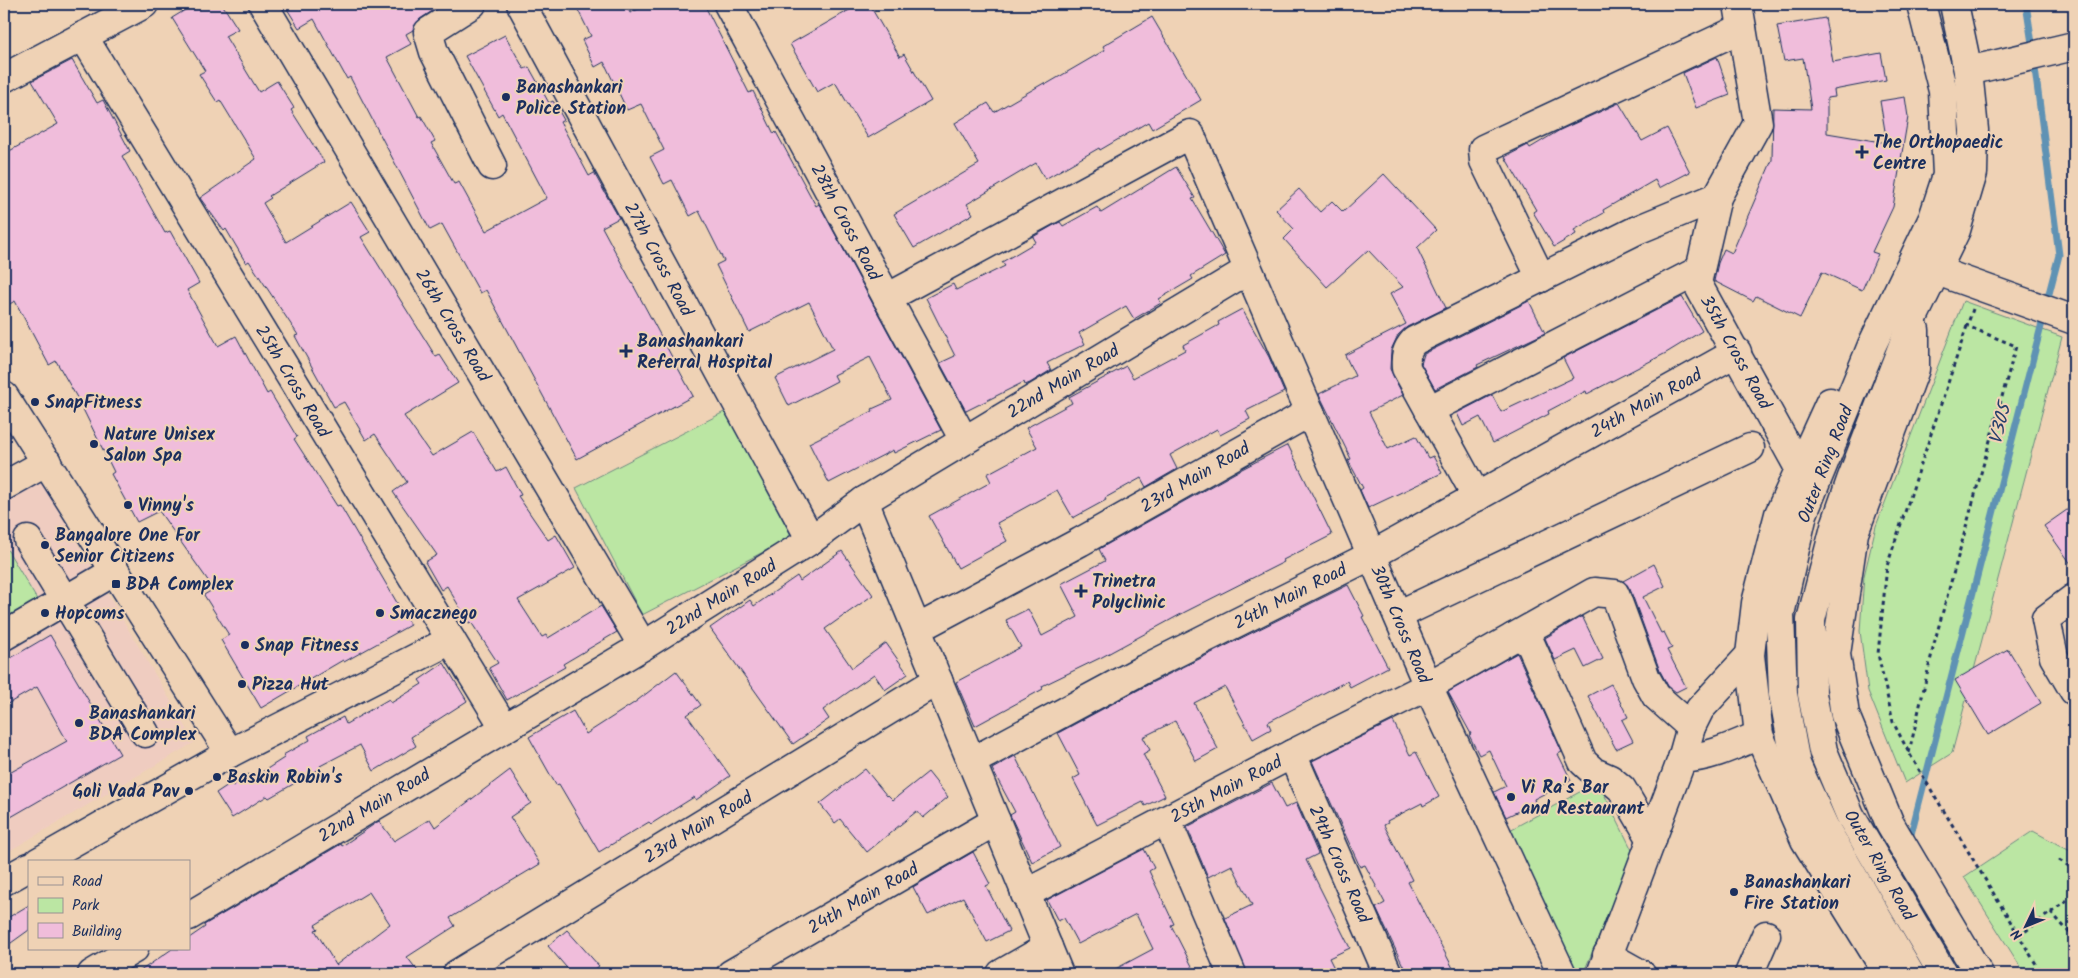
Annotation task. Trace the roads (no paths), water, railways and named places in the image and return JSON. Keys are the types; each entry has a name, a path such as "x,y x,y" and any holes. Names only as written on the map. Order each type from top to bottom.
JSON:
{"main road":[{"path":"4,78 144,4"},
{"name":"26th Cross Road","path":"263,4 643,646"},
{"path":"472,4 428,32 434,52 492,166"},
{"name":"27th Cross Road","path":"521,4 811,540"},
{"name":"28th Cross Road","path":"728,4 964,440"},
{"name":"Outer Ring Road","path":"1921,4 1943,91 1948,174 1903,308 1836,523 1811,620 1812,694 1823,751 1850,815 1944,974"},
{"name":"Outer Ring Road","path":"1910,974 1824,826 1796,764 1783,694 1780,614 1803,514 1903,308 1937,270 1956,230 1973,173 1974,130 1968,71 1954,4"},
{"path":"1541,278 1484,161 1483,148 1740,16"},
{"name":"35th Cross Road","path":"1740,16 1758,123 1717,197 1698,283 1799,468"},
{"name":"25th Cross Road","path":"83,36 504,727"},
{"path":"1968,71 2074,46"},
{"name":"30th Cross Road","path":"887,298 1190,134 1428,686 1562,974"},
{"path":"1476,497 1406,368 1405,354 1409,347 1414,341 1637,230 1717,197"},
{"name":"22nd Main Road","path":"190,915 643,646 811,540 864,500 1248,270"},
{"path":"1429,410 1700,270"},
{"path":"1937,270 2074,320"},
{"path":"1888,974 1805,840 1759,735 1750,655 1756,603 1779,514 1799,468 1862,334 1903,308 1915,369 1854,533 1836,654 1845,715 1890,824 1979,974"},
{"name":"24th Main Road","path":"971,762 1144,669 1372,555 1737,352"},
{"path":"4,396 230,753"},
{"name":"23rd Main Road","path":"918,629 1080,542 1310,412"},
{"path":"1398,614 1750,448"},
{"path":"4,486 46,462"},
{"path":"864,500 1059,974"},
{"path":"28,540 145,733"},
{"path":"4,636 115,571"},
{"name":"25th Main Road","path":"1025,894 1292,754 1428,686 1594,592 1615,594 1646,678 1656,696 1691,727"},
{"path":"2074,598 2046,619 2054,657 2074,691"},
{"path":"1514,637 1523,638 1531,645 1583,762 1594,772 1610,779 1622,790 1652,840"},
{"path":"42,860 230,753 451,640"},
{"path":"1641,974 1604,965 1682,759 1691,727 1700,710 1750,655"},
{"name":"23rd Main Road","path":"457,974 938,680"},
{"path":"1682,759 1700,758 1718,753 1759,735"},
{"name":"29th Cross Road","path":"1292,754 1388,974"},
{"name":"24th Main Road","path":"730,974 996,821"},
{"path":"1167,821 1232,974"},
{"path":"4,881 28,868"},
{"path":"1749,974 1766,935"},
{"path":"1001,974 1048,947"},
{"path":"92,974 132,950"}],"waterway":[{"name":"V305","path":"2026,4 2033,50"},
{"name":"V305","path":"2034,61 2059,255 2046,305"},
{"name":"V305","path":"1909,842 2044,315"}],"place":[{"name":"Banashankari Police Station","path":"506,97"},
{"name":"The Orthopaedic Centre","path":"1862,152"},
{"name":"Banashankari Referral Hospital","path":"626,351"},
{"name":"SnapFitness","path":"35,402"},
{"name":"Nature Unisex Salon Spa","path":"94,444"},
{"name":"Vinny's","path":"128,505"},
{"name":"Bangalore One For Senior Citizens","path":"45,545"},
{"name":"BDA Complex","path":"116,584"},
{"name":"Trinetra Polyclinic","path":"1081,591"},
{"name":"Hopcoms","path":"45,613"},
{"name":"Smacznego","path":"380,613"},
{"name":"Snap Fitness","path":"245,645"},
{"name":"Pizza Hut","path":"242,684"},
{"name":"Banashankari BDA Complex","path":"79,723"},
{"name":"Baskin Robin's","path":"217,777"},
{"name":"Goli Vada Pav","path":"189,791"},
{"name":"Vi Ra's Bar and Restaurant","path":"1511,797"},
{"name":"Banashankari Fire Station","path":"1734,892"}]}
